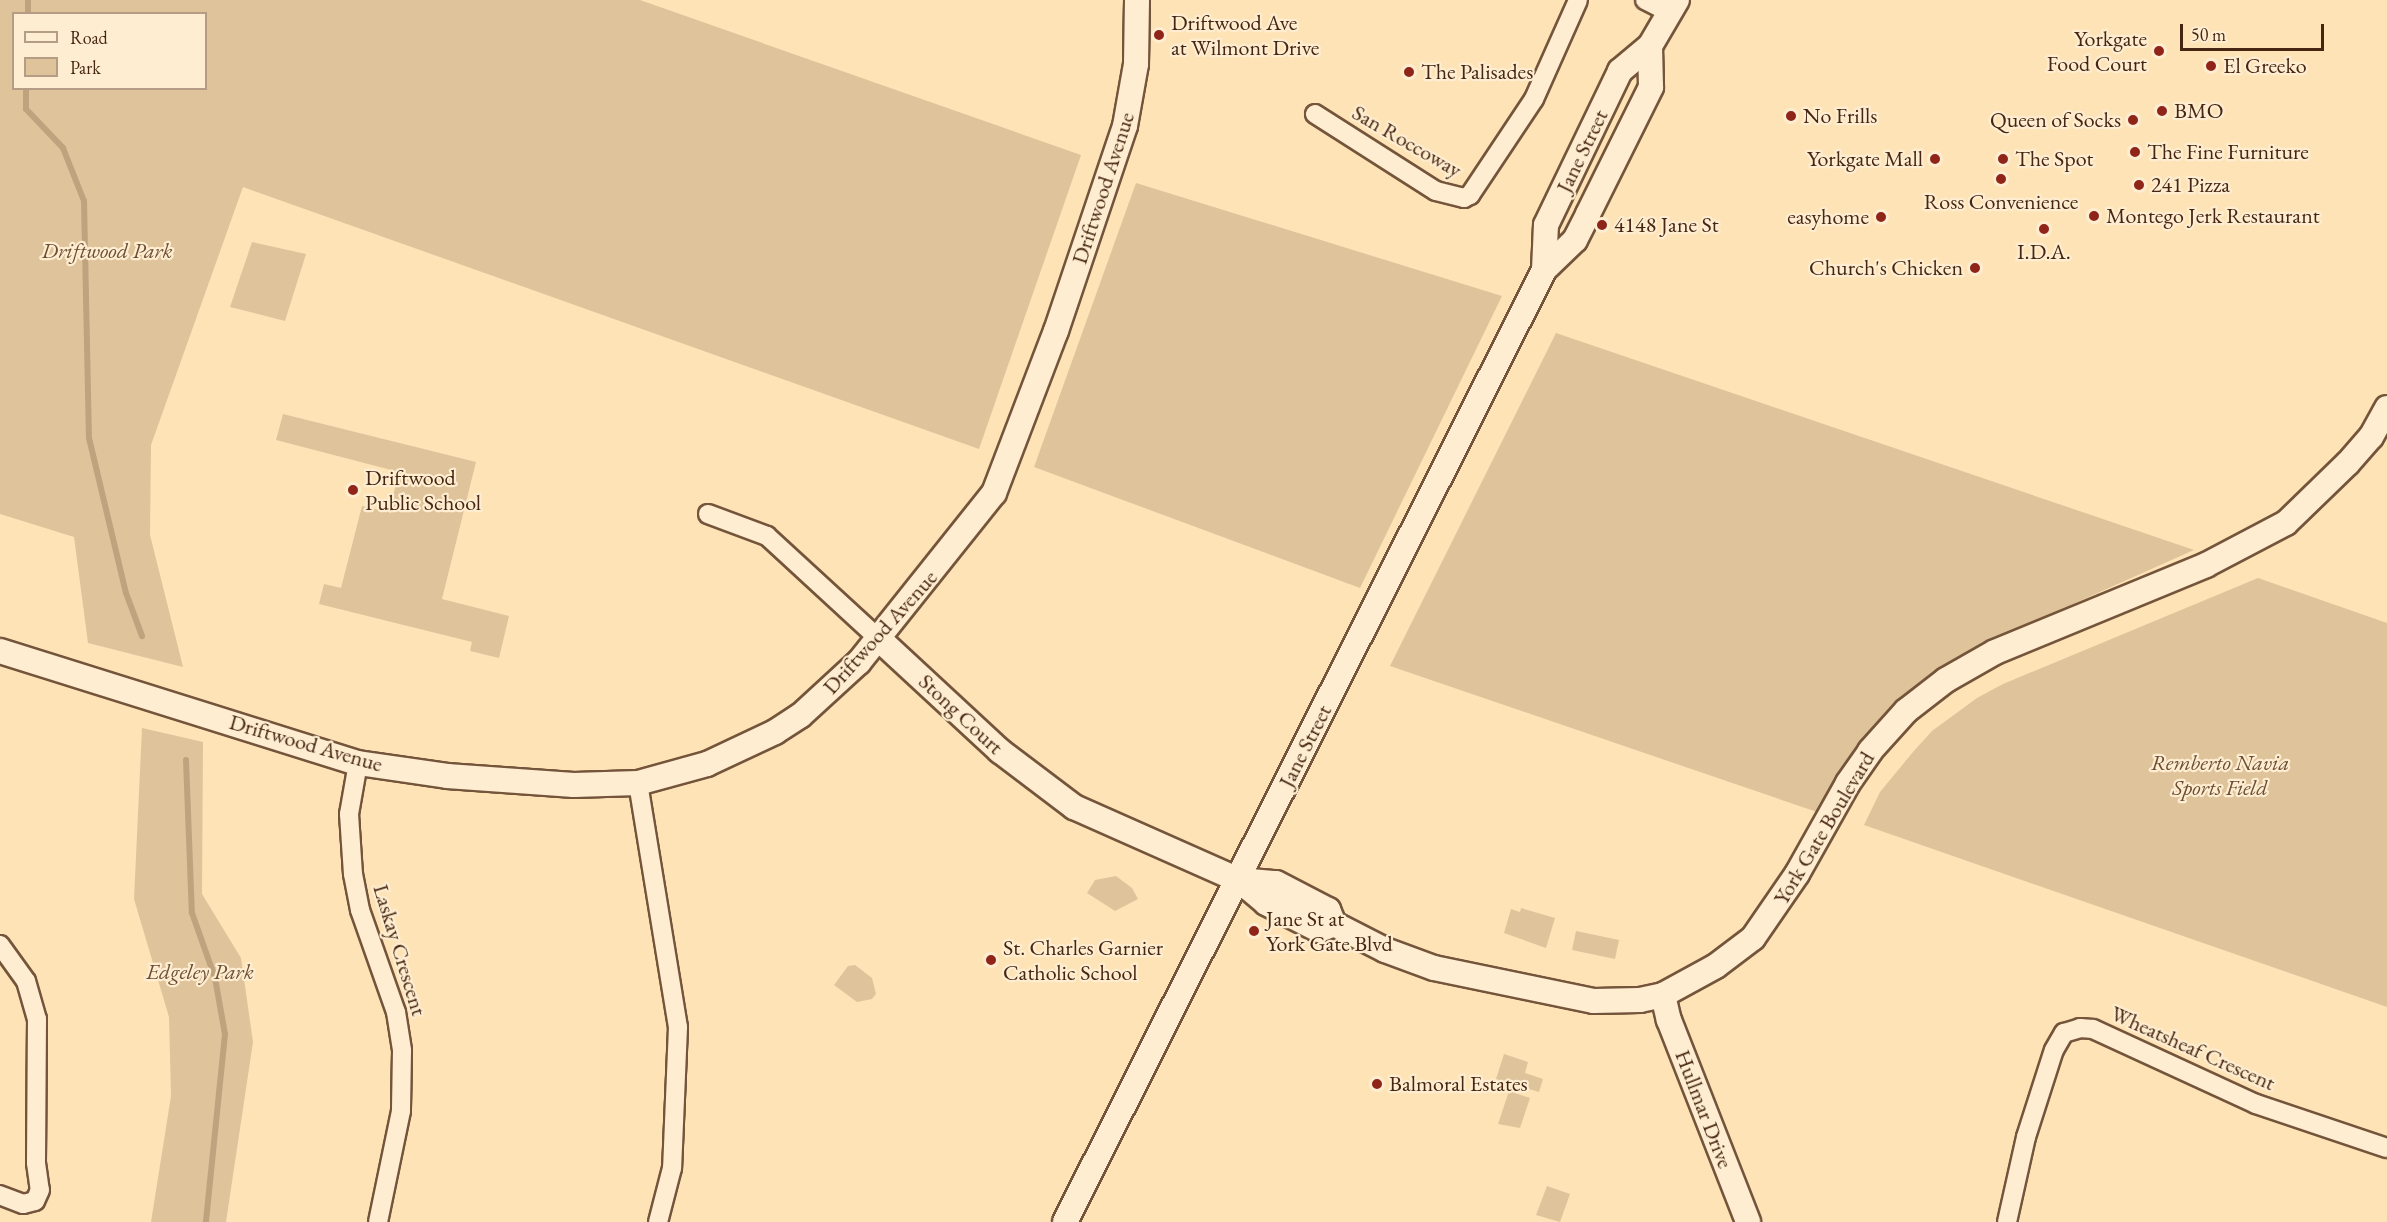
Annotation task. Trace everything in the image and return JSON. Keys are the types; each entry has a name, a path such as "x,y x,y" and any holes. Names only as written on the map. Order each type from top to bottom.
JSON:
{"street":[{"name":"Driftwood Avenue","path":"0,651 358,763 510,781 638,783 707,764 775,732 822,698 879,639 981,513 1005,471 1125,126 1136,64 1137,0"},
{"name":"San Roccoway","path":"1315,114 1436,190 1464,198 1470,195 1534,99 1578,0"},
{"path":"1645,0 1673,6"},
{"name":"Jane Street","path":"1544,270 1546,225 1620,71 1650,46 1673,6"},
{"name":"Jane Street","path":"1065,1222 1544,270 1575,240 1608,174 1651,87 1650,46"},
{"path":"1578,160 1608,174"},
{"name":"York Gate Boulevard","path":"1239,880 1276,883 1328,910 1334,924 1408,960 1470,976 1594,1001 1640,1000 1664,995 1716,966 1753,938 1797,874 1848,783 1870,751 1906,711 1946,680 1995,652 2206,565 2286,523 2348,464 2371,437 2387,408"},
{"name":"Stong Court","path":"708,514 767,536 1000,750 1074,807 1239,880"},
{"name":"Laskay Crescent","path":"358,763 349,814 353,874 360,910 396,1012 402,1060 401,1112 378,1222"},
{"path":"638,783 678,1027 672,1168 658,1222"},
{"path":"0,945 26,981 37,1019 36,1163 40,1190 35,1200 23,1204 0,1195"},
{"name":"Hullmar Drive","path":"1664,995 1669,1020 1749,1222"},
{"name":"Wheatsheaf Crescent","path":"2007,1222 2026,1137 2054,1050 2064,1033 2080,1028 2094,1029 2256,1104 2387,1148"}],"green space":[{"name":"Driftwood Park","path":"0,0 640,0 1081,155 979,449 243,187 151,445 150,535 183,667 88,643 74,537 0,514"},
{"path":"1136,183 1502,296 1360,588 1034,467"},
{"path":"252,242 306,254 285,321 230,307"},
{"path":"1556,333 2194,550 1988,642 1927,678 1883,718 1843,767 1817,812 1390,666"},
{"path":"283,414 476,462 442,599 509,616 499,658 470,651 472,642 319,604 324,584 341,588 362,506 389,512 399,472 276,440"},
{"name":"Remberto Navia Sports Field","path":"2258,578 2387,623 2387,1007 1864,825 1880,792 1913,752 1932,731 1977,698 2003,684"},
{"name":"Edgeley Park","path":"142,728 203,742 202,894 241,958 253,1042 226,1222 151,1222 171,1096 169,1017 134,899"},
{"path":"1116,876 1132,888 1138,899 1115,911 1087,893 1095,880"},
{"path":"1521,908 1555,918 1546,948 1504,933 1511,909 1520,912"},
{"path":"1576,931 1619,940 1615,959 1572,950"},
{"path":"855,965 872,978 876,994 872,999 857,1002 834,985 848,966"},
{"path":"1504,1054 1528,1062 1525,1073 1543,1079 1539,1092 1496,1079"},
{"path":"1509,1091 1530,1098 1520,1128 1498,1124"},
{"path":"1547,1186 1570,1194 1560,1222 1536,1215"}],"waterway":[{"path":"28,0 28,12"},
{"path":"26,90 26,109 63,148 84,201 89,438 126,593 142,636"},
{"path":"186,760 192,913 215,978 225,1034 206,1222"}],"place":[{"name":"Driftwood Ave at Wilmont Drive","path":"1159,35"},
{"name":"Yorkgate Food Court","path":"2159,51"},
{"name":"El Greeko","path":"2211,66"},
{"name":"The Palisades","path":"1409,72"},
{"name":"BMO","path":"2162,111"},
{"name":"No Frills","path":"1791,116"},
{"name":"Queen of Socks","path":"2133,120"},
{"name":"The Fine Furniture","path":"2135,152"},
{"name":"Yorkgate Mall","path":"1935,159"},
{"name":"The Spot","path":"2003,159"},
{"name":"Ross Convenience","path":"2001,179"},
{"name":"241 Pizza","path":"2139,185"},
{"name":"Montego Jerk Restaurant","path":"2094,216"},
{"name":"easyhome","path":"1881,217"},
{"name":"4148 Jane St","path":"1602,225"},
{"name":"I.D.A.","path":"2044,229"},
{"name":"Church's Chicken","path":"1975,268"},
{"name":"Driftwood Public School","path":"353,490"},
{"name":"Jane St at York Gate Blvd","path":"1254,931"},
{"name":"St. Charles Garnier Catholic School","path":"991,960"},
{"name":"Balmoral Estates","path":"1377,1084"}]}
